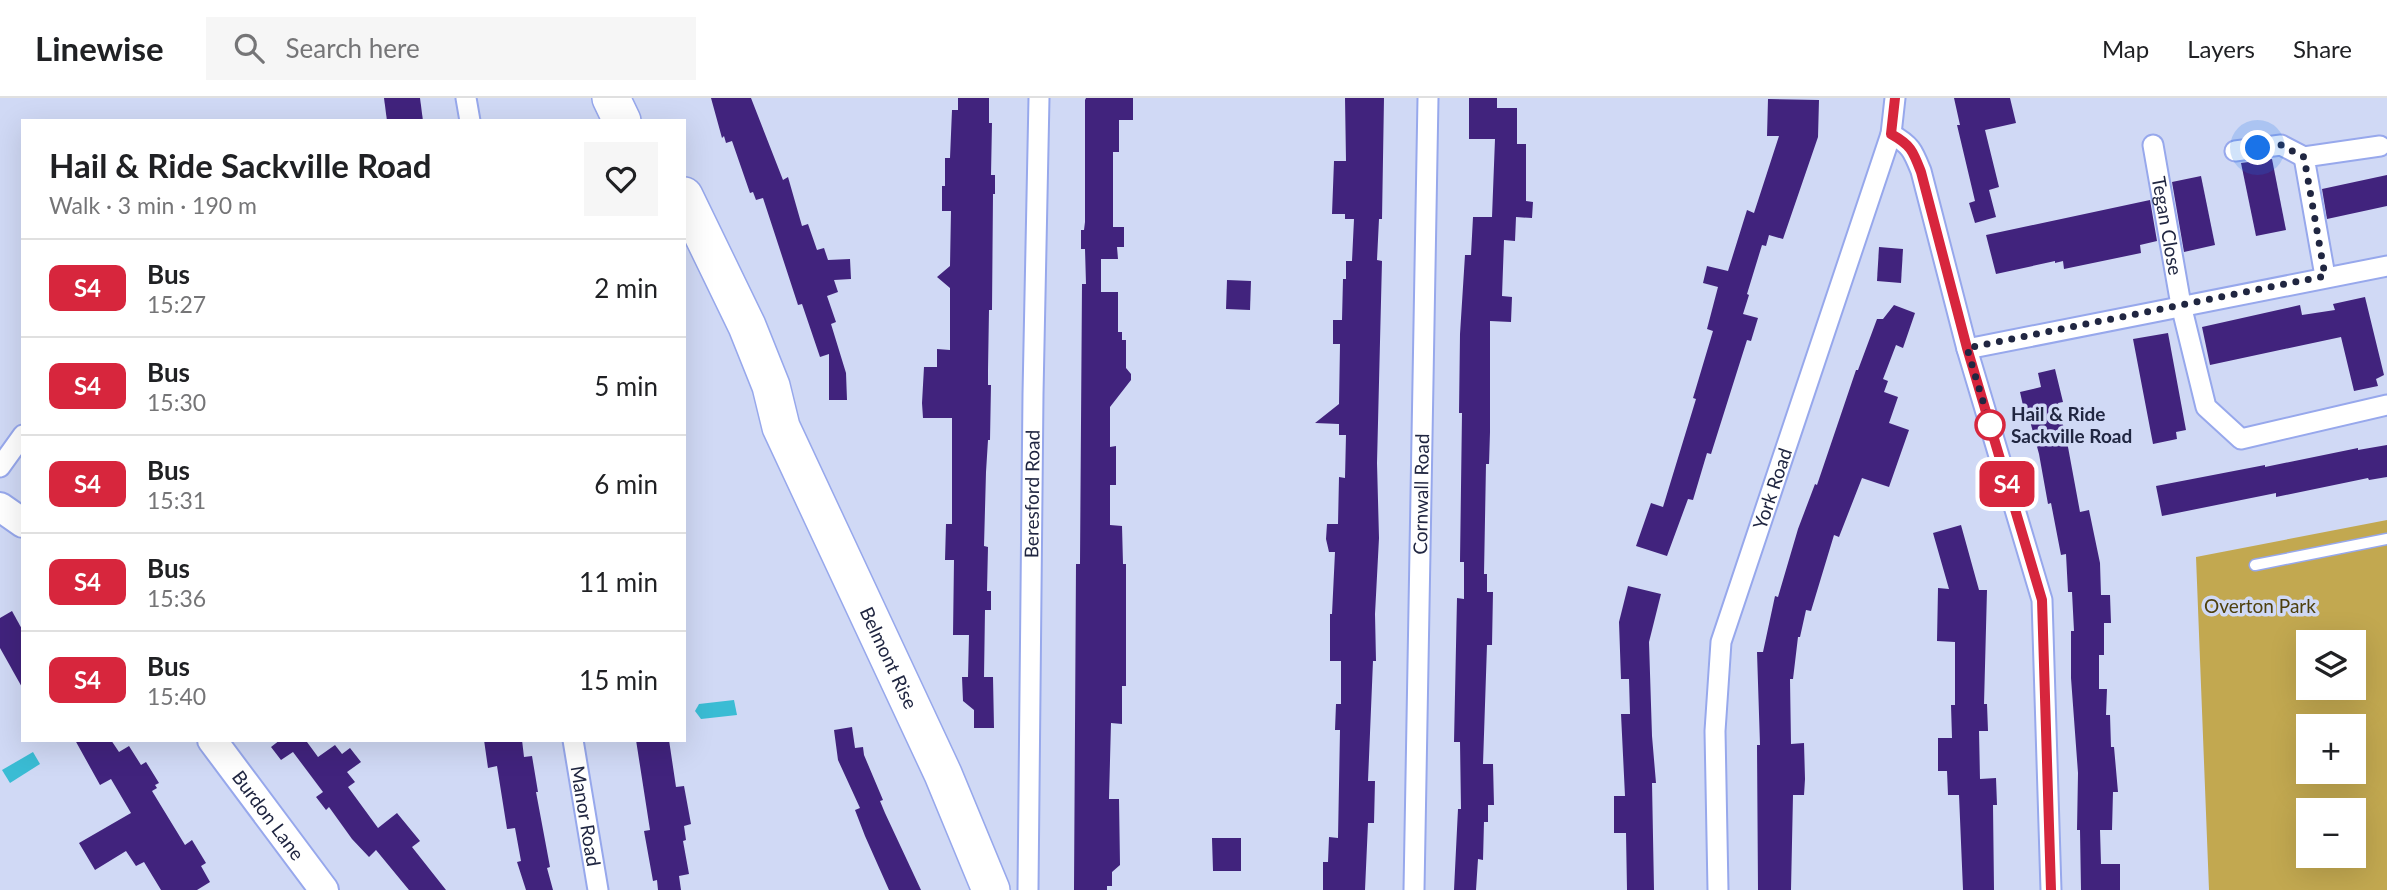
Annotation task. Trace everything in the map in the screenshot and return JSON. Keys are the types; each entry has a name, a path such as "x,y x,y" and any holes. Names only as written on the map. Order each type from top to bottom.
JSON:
{"highway":[{"path":"611,98 621,119"},
{"path":"638,98 648,119"},
{"name":"Belmont Rise","path":"686,200 751,338 771,386 781,427 943,774 991,890"},
{"name":"Belmont Rise","path":"686,254 755,393 781,427"}],"street":[{"path":"466,98 470,119"},
{"name":"Beresford Road","path":"1029,883 1032,435 1039,98"},
{"name":"Cornwall Road","path":"1414,890 1428,98"},
{"name":"York Road","path":"1718,890 1715,731 1721,642 1891,134 1895,98"},
{"path":"1891,134 1911,148 1921,172 1967,348 2042,600 2051,890"},
{"name":"Tegan Close","path":"2153,145 2181,305 2206,407 2241,439 2387,405"},
{"path":"2235,151 2281,145 2304,157 2380,146"},
{"path":"2304,157 2325,276"},
{"path":"1967,348 2387,265"},
{"path":"0,467 21,438"},
{"path":"0,507 21,522"},
{"name":"Burdon Lane","path":"213,742 324,890"},
{"name":"Manor Road","path":"573,742 598,890"}],"lane":[{"path":"2255,565 2387,539"}],"green space":[{"name":"Overton Park","path":"2387,520 2387,890 2209,890 2196,557"}],"water":[{"path":"734,700 737,715 701,719 695,711 699,704"},
{"path":"33,752 40,764 10,783 2,770"}],"building":[{"path":"384,98 420,98 423,119 387,119"},
{"path":"711,98 751,98 783,180 788,177 802,226 808,224 817,250 824,248 828,260 850,259 851,279 834,280 838,292 827,296 836,322 831,324 846,373 847,400 829,400 829,354 820,357 802,304 798,305 763,198 756,200 753,192 750,193 732,141 726,143 724,136 722,138"},
{"path":"958,98 989,98 989,123 992,123 991,175 995,175 992,310 989,310 990,440 986,472 984,546 988,547 987,591 991,591 991,610 985,610 984,677 993,677 994,728 974,728 974,710 963,701 962,677 968,677 969,635 953,635 954,560 945,560 946,524 952,524 952,418 923,418 922,403 924,367 937,367 937,349 950,350 950,288 937,277 950,266 951,211 942,211 942,186 945,186 945,158 950,158 952,110 958,110"},
{"path":"1086,98 1133,98 1133,120 1119,120 1119,152 1113,152 1113,227 1124,227 1124,247 1117,247 1118,259 1101,259 1101,292 1118,292 1118,332 1122,332 1122,340 1126,340 1126,368 1131,374 1131,380 1110,407 1110,447 1116,446 1116,485 1110,485 1110,525 1122,526 1123,564 1126,564 1126,686 1122,686 1122,724 1111,723 1109,799 1119,799 1120,865 1112,872 1112,886 1107,886 1107,890 1074,890 1076,564 1080,564 1082,284 1086,284 1085,249 1081,249 1081,230 1084,230 1085,222"},
{"path":"1345,98 1384,98 1382,219 1379,219 1377,260 1382,261 1377,463 1379,538 1375,614 1376,661 1373,661 1368,781 1375,781 1374,823 1368,823 1365,890 1323,890 1323,862 1328,862 1329,837 1338,838 1340,730 1335,730 1336,704 1341,704 1341,661 1330,661 1330,614 1335,552 1329,552 1326,539 1327,524 1338,524 1339,477 1345,478 1346,435 1339,435 1339,424 1315,423 1339,404 1340,344 1333,344 1333,320 1342,320 1343,279 1346,279 1346,261 1352,261 1354,219 1345,219 1345,214 1332,214 1334,161 1346,161"},
{"path":"1469,98 1497,98 1497,108 1517,108 1517,144 1526,144 1526,201 1533,202 1532,218 1516,217 1515,241 1504,240 1502,296 1512,297 1511,322 1490,321 1490,432 1489,464 1486,464 1484,574 1487,574 1487,592 1493,592 1492,645 1487,645 1483,764 1493,764 1494,805 1488,805 1488,822 1484,822 1483,860 1478,859 1476,890 1454,890 1458,809 1461,809 1460,742 1454,742 1457,598 1464,599 1464,562 1460,562 1460,334 1465,255 1471,255 1473,217 1492,217 1495,139 1469,139"},
{"path":"1954,98 2010,98 2016,123 1985,130 1999,187 1989,190 1996,217 1975,223 1969,203 1975,201 1957,125 1960,125"},
{"path":"1768,99 1819,100 1818,137 1783,239 1769,235 1766,246 1762,245 1743,314 1758,318 1751,341 1747,340 1711,454 1707,453 1693,500 1688,499 1667,556 1636,546 1651,503 1663,507 1696,399 1693,398 1713,331 1707,329 1718,287 1703,283 1707,266 1728,271 1747,210 1754,213 1779,136 1767,136"},
{"path":"2272,159 2286,230 2256,236 2241,163"},
{"path":"2387,175 2387,206 2327,219 2322,189"},
{"path":"2201,176 2215,245 2184,252 2172,182"},
{"path":"2150,200 2157,241 2140,245 2141,253 2064,269 2063,261 2055,261 1996,274 1986,235"},
{"path":"1879,247 1903,249 1901,283 1877,281"},
{"path":"1227,280 1251,281 1250,310 1226,309"},
{"path":"2365,297 2384,375 2376,379 2378,386 2354,391 2341,337 2210,365 2202,327 2300,305 2302,315 2335,310 2333,304"},
{"path":"1894,305 1915,313 1903,348 1896,345 1883,379 1888,381 1884,392 1898,397 1889,423 1909,430 1889,487 1862,478 1839,537 1834,535 1811,611 1806,610 1798,637 1793,679 1790,679 1791,744 1804,743 1805,779 1804,795 1793,795 1791,890 1758,890 1757,745 1760,745 1757,652 1763,652 1775,596 1778,597 1798,529 1815,484 1817,485 1856,370 1877,319 1883,319"},
{"path":"2168,333 2186,430 2176,432 2177,439 2153,444 2133,339"},
{"path":"2055,369 2063,402 2058,403 2080,512 2089,510 2100,563 2101,595 2110,595 2111,623 2104,623 2104,655 2099,655 2099,689 2107,689 2106,715 2110,715 2111,747 2114,747 2118,792 2113,792 2112,830 2100,830 2101,864 2120,864 2120,890 2081,890 2080,830 2077,830 2078,773 2071,678 2071,631 2074,631 2072,592 2068,592 2066,554 2061,555 2039,454 2020,392 2041,387 2038,373"},
{"path":"2387,445 2387,477 2368,478 2276,497 2276,493 2162,516 2156,486 2358,448"},
{"path":"1961,525 1979,590 1987,590 1984,704 1987,704 1988,731 1979,731 1980,779 1996,778 1997,805 1993,805 1994,890 1963,890 1959,795 1948,795 1947,771 1938,771 1938,738 1952,738 1955,642 1937,641 1938,588 1949,589 1933,533"},
{"path":"1628,586 1661,594 1649,642 1656,783 1652,783 1654,890 1627,890 1626,833 1614,833 1614,796 1625,796 1621,714 1630,714 1629,679 1621,679 1619,622"},
{"path":"12,611 21,627 21,685 0,648 0,618"},
{"path":"852,727 855,748 863,747 883,800 880,801 921,890 889,890 865,836 855,810 860,808 838,760 834,730"},
{"path":"76,742 112,742 119,752 129,746 141,765 146,762 159,783 152,791 185,845 192,840 206,863 201,866 210,882 197,890 161,890 144,862 136,866 126,851 95,870 79,843 131,813 111,779 100,785"},
{"path":"277,742 307,742 318,757 335,745 342,754 350,748 361,762 347,772 355,782 348,787 378,828 397,813 420,841 412,847 446,890 409,890 376,850 369,857 329,807 326,810 316,797 323,792 293,752 281,760 271,747"},
{"path":"484,742 522,742 524,757 532,756 550,867 547,868 553,890 526,890 517,862 521,861 515,828 507,829 497,766 488,768"},
{"path":"636,742 669,742 676,787 684,786 691,824 684,826 686,840 683,841 689,874 679,876 681,890 658,890 657,880 653,881 644,831 650,830"},
{"path":"1212,838 1241,838 1241,871 1213,871"}],"bus line":[{"name":"S4","path":"1895,98 1891,134 1911,148 1921,172 1967,348 2042,600 2051,890"}],"place":[{"name":"Hail & Ride Sackville Road","path":"1990,425"}],"route":[{"path":"1990,425 1967,348 2325,276 2304,157 2281,145 2258,148"}]}
